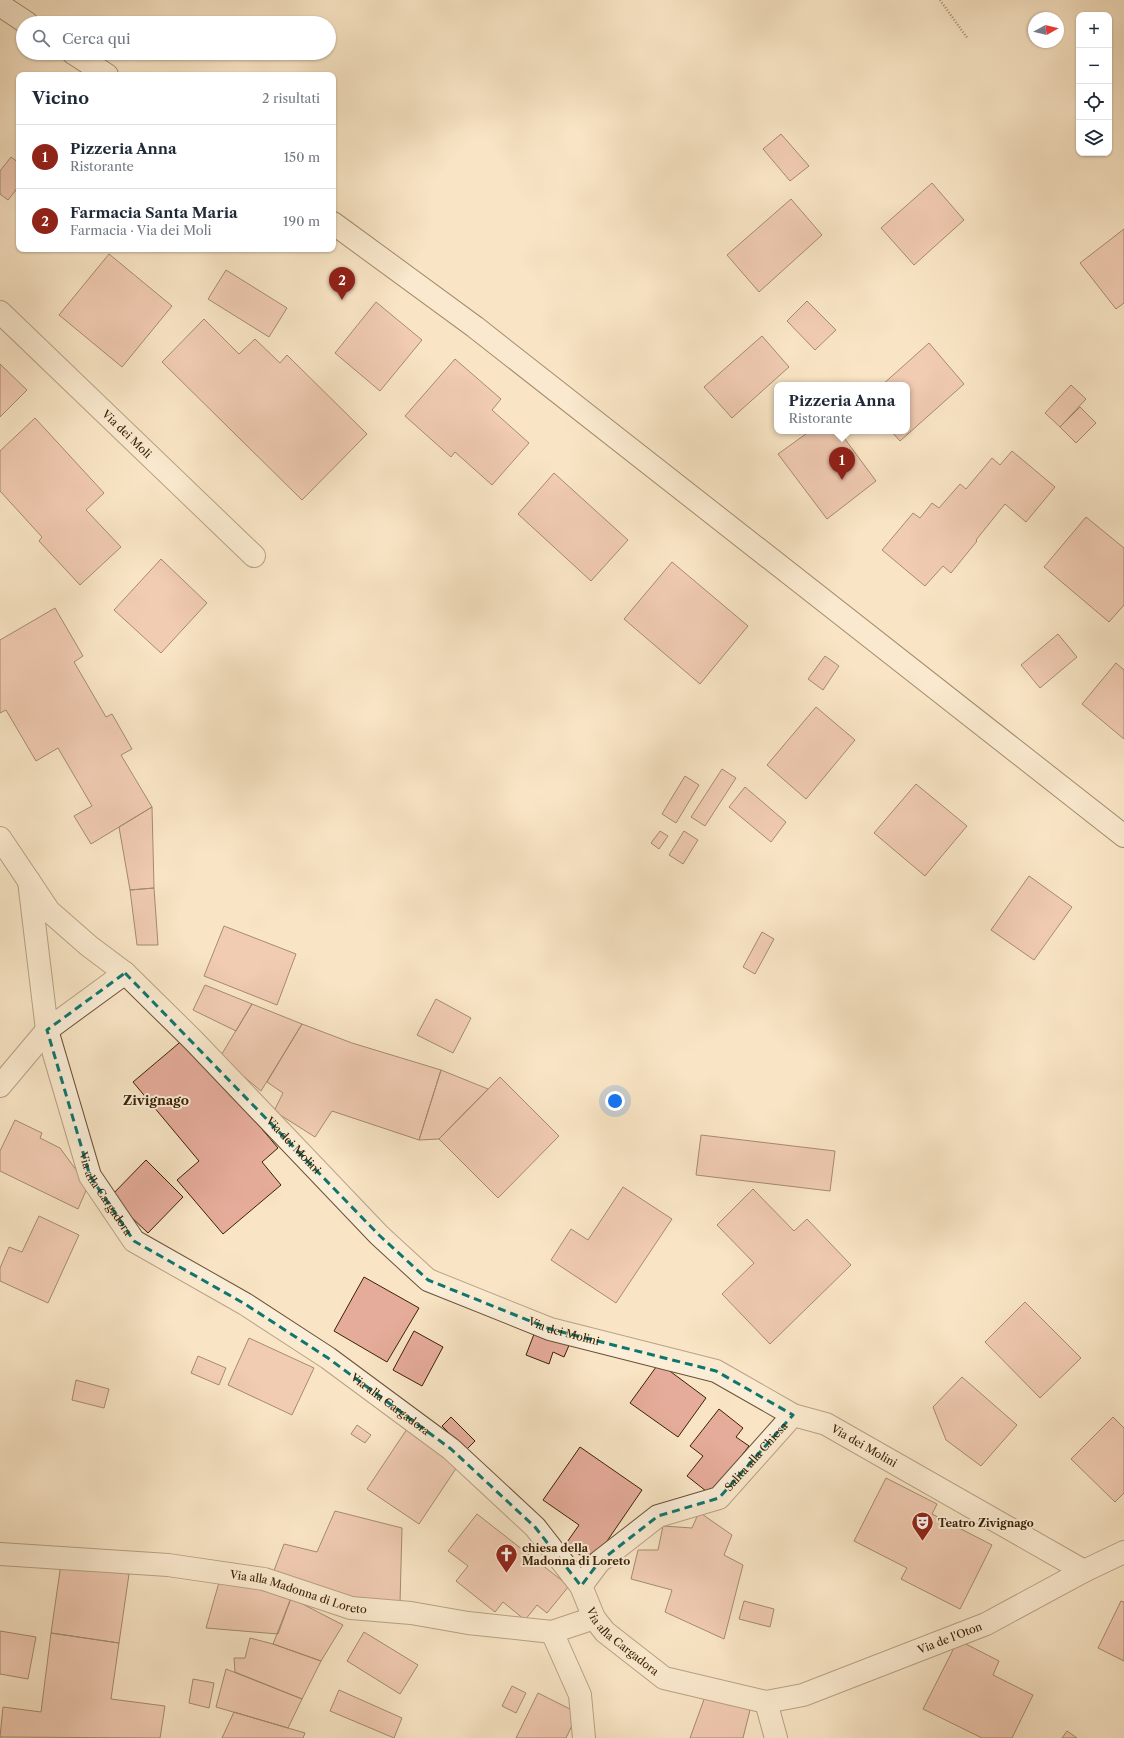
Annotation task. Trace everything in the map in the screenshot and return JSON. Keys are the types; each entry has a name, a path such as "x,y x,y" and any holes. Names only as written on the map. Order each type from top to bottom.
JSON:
{"street":[{"path":"0,5 16,16"},
{"path":"84,60 102,72"},
{"path":"336,225 476,326 1124,836"},
{"name":"Via dei Moli","path":"0,312 254,556"},
{"name":"Via dei Molini","path":"0,838 49,912 89,946 125,973 194,1041 379,1234 428,1280 550,1329 716,1371 793,1415 826,1424 1084,1571"},
{"name":"Via alla Cargadora","path":"29,881 47,1030 90,1176 134,1241 245,1304 328,1358 451,1449 535,1526 581,1586 594,1618 606,1632 664,1678 766,1702"},
{"path":"0,1086 47,1030 125,973"},
{"name":"Salita alla Chiesa","path":"581,1586 599,1562 658,1516 718,1498 793,1415"},
{"name":"Via de l'Oton","path":"766,1702 803,1695 986,1624 1084,1571 1124,1552"},
{"name":"Via alla Madonna di Loreto","path":"0,1554 168,1565 264,1580 351,1608 410,1613 468,1623 552,1632 594,1618"},
{"path":"552,1632 580,1695 584,1738"},
{"path":"766,1702 776,1738"}],"path":[{"path":"940,0 968,39"}],"highlighted area":[{"path":"125,973 379,1235 428,1280 550,1329 716,1371 793,1415 719,1498 658,1516 599,1562 581,1586 535,1527 451,1449 328,1358 245,1304 134,1241 90,1176 47,1030"}],"building":[{"path":"781,134 809,166 790,181 763,149"},
{"path":"11,157 16,161 16,190 8,200 0,194 0,171"},
{"path":"932,183 964,220 914,265 881,228"},
{"path":"791,199 822,235 759,292 727,255"},
{"path":"1124,229 1124,303 1116,309 1080,263"},
{"path":"109,254 172,306 122,367 59,315"},
{"path":"226,270 287,308 269,337 208,299"},
{"path":"807,301 836,330 815,350 787,321"},
{"path":"376,302 422,340 380,391 335,353"},
{"path":"204,319 239,354 255,339 280,363 287,355 367,434 302,500 162,362"},
{"path":"762,336 789,367 732,418 704,387"},
{"path":"929,343 964,384 910,432 910,382 885,382"},
{"path":"455,359 501,399 492,410 529,443 492,485 455,452 451,457 405,416"},
{"path":"0,364 27,390 0,417"},
{"path":"1071,385 1086,399 1060,427 1045,413"},
{"path":"1080,407 1096,423 1076,443 1060,427"},
{"path":"35,418 104,493 86,510 121,547 80,585 39,541 42,537 0,491 0,451"},
{"path":"806,434 841,434 876,481 827,519 778,454"},
{"path":"894,434 908,434 900,441"},
{"path":"1012,451 1055,487 1026,522 1005,504 951,573 943,566 925,586 882,550 913,513 920,518 932,503 939,508 960,484 966,489 992,458 1000,465"},
{"path":"554,473 628,540 591,581 518,514"},
{"path":"1086,517 1124,548 1124,605 1109,622 1044,567"},
{"path":"161,559 207,603 161,653 114,610"},
{"path":"672,562 748,626 700,684 624,619"},
{"path":"55,608 83,656 74,662 106,717 112,714 132,749 121,755 152,807 91,844 74,816 92,806 58,748 36,761 6,710 0,713 0,640"},
{"path":"1058,634 1077,657 1040,688 1021,665"},
{"path":"825,656 839,666 823,690 808,679"},
{"path":"1116,663 1124,670 1124,739 1082,704"},
{"path":"816,707 855,740 806,799 767,765"},
{"path":"722,769 736,778 705,826 691,817"},
{"path":"685,776 699,785 676,823 662,814"},
{"path":"916,784 967,826 925,876 874,833"},
{"path":"745,787 786,822 771,842 729,807"},
{"path":"152,807 154,888 130,890 119,827"},
{"path":"660,831 668,836 659,849 651,843"},
{"path":"684,831 698,840 683,864 669,855"},
{"path":"1029,876 1072,907 1034,960 991,930"},
{"path":"154,888 158,945 137,945 130,890"},
{"path":"224,926 296,954 277,1005 204,976"},
{"path":"762,932 774,939 755,974 743,967"},
{"path":"205,985 252,1004 236,1031 193,1010"},
{"path":"436,999 471,1018 453,1053 417,1035"},
{"path":"252,1004 302,1024 261,1091 220,1057"},
{"path":"302,1024 352,1043 441,1070 419,1140 332,1111 315,1137 274,1111 283,1093 267,1082"},
{"path":"185,1038 278,1148 262,1162 281,1185 223,1234 177,1180 199,1161 133,1082"},
{"path":"441,1070 488,1089 439,1139 419,1140"},
{"path":"500,1077 559,1136 498,1198 439,1139"},
{"path":"15,1120 42,1133 40,1138 60,1148 88,1186 78,1209 0,1171 0,1151"},
{"path":"701,1135 835,1151 830,1191 696,1175"},
{"path":"146,1160 183,1197 148,1233 110,1197"},
{"path":"623,1187 672,1219 616,1303 551,1260 571,1229 588,1240"},
{"path":"753,1189 794,1231 807,1219 851,1265 770,1344 722,1294 754,1263 717,1225"},
{"path":"39,1216 79,1235 48,1303 0,1281 0,1268 9,1247 22,1252"},
{"path":"364,1277 419,1308 387,1362 334,1331"},
{"path":"1025,1302 1081,1358 1040,1398 985,1342"},
{"path":"536,1329 570,1343 564,1357 553,1352 549,1364 526,1355"},
{"path":"414,1331 443,1347 422,1386 393,1370"},
{"path":"249,1338 314,1368 292,1415 228,1385"},
{"path":"198,1356 226,1368 219,1385 191,1373"},
{"path":"659,1363 706,1398 678,1437 630,1403"},
{"path":"962,1377 1017,1425 981,1466 946,1440 933,1407"},
{"path":"76,1380 109,1389 104,1408 72,1400"},
{"path":"719,1409 743,1428 736,1437 749,1446 711,1495 687,1476 703,1456 690,1446"},
{"path":"451,1417 475,1441 466,1450 442,1426"},
{"path":"1113,1417 1124,1428 1124,1493 1115,1502 1071,1459"},
{"path":"357,1425 371,1435 365,1443 351,1434"},
{"path":"407,1429 459,1464 419,1524 367,1489"},
{"path":"580,1447 642,1490 592,1563 565,1545 579,1525 543,1500"},
{"name":"Teatro Zivignago","path":"886,1478 937,1504 932,1514 992,1545 960,1609 901,1579 907,1568 854,1541"},
{"path":"335,1511 402,1528 400,1603 347,1599 272,1576 284,1544 317,1552"},
{"path":"699,1512 732,1535 724,1555 743,1565 724,1639 665,1612 672,1590 631,1579 638,1550 658,1550 663,1526 692,1528"},
{"name":"chiesa della Madonna di Loreto","path":"477,1514 569,1586 547,1613 537,1605 525,1620 503,1602 495,1612 456,1581 468,1566 448,1551"},
{"path":"61,1564 129,1574 119,1643 51,1633"},
{"path":"220,1579 291,1598 278,1634 206,1628"},
{"path":"291,1598 343,1625 321,1661 273,1644"},
{"path":"744,1601 774,1609 770,1627 739,1619"},
{"path":"1121,1601 1124,1602 1124,1661 1098,1648"},
{"path":"0,1631 36,1637 28,1679 0,1674"},
{"path":"364,1632 418,1665 400,1694 347,1661"},
{"path":"51,1633 119,1643 111,1699 165,1706 160,1738 0,1737 3,1707 41,1712"},
{"path":"250,1638 273,1644 321,1661 302,1699 235,1672 234,1658 245,1658"},
{"path":"958,1640 999,1661 993,1675 1033,1695 1012,1738 982,1738 923,1709"},
{"path":"226,1669 302,1699 288,1728 216,1707"},
{"path":"193,1679 214,1683 209,1708 189,1703"},
{"path":"512,1686 526,1693 516,1713 502,1706"},
{"path":"339,1690 402,1718 394,1738 330,1711"},
{"path":"538,1693 578,1713 566,1738 516,1738"},
{"path":"706,1694 750,1710 743,1738 690,1738"},
{"path":"234,1712 305,1733 303,1738 222,1738"},
{"path":"1067,1731 1077,1738 1062,1738"}],"place":[{"name":"Farmacia Santa Maria","path":"342,300"},
{"name":"Pizzeria Anna","path":"842,480"},
{"name":"Teatro Zivignago","path":"923,1542"},
{"name":"chiesa della Madonna di Loreto","path":"507,1574"}],"district":[{"name":"Zivignago","path":"156,1100"}]}
